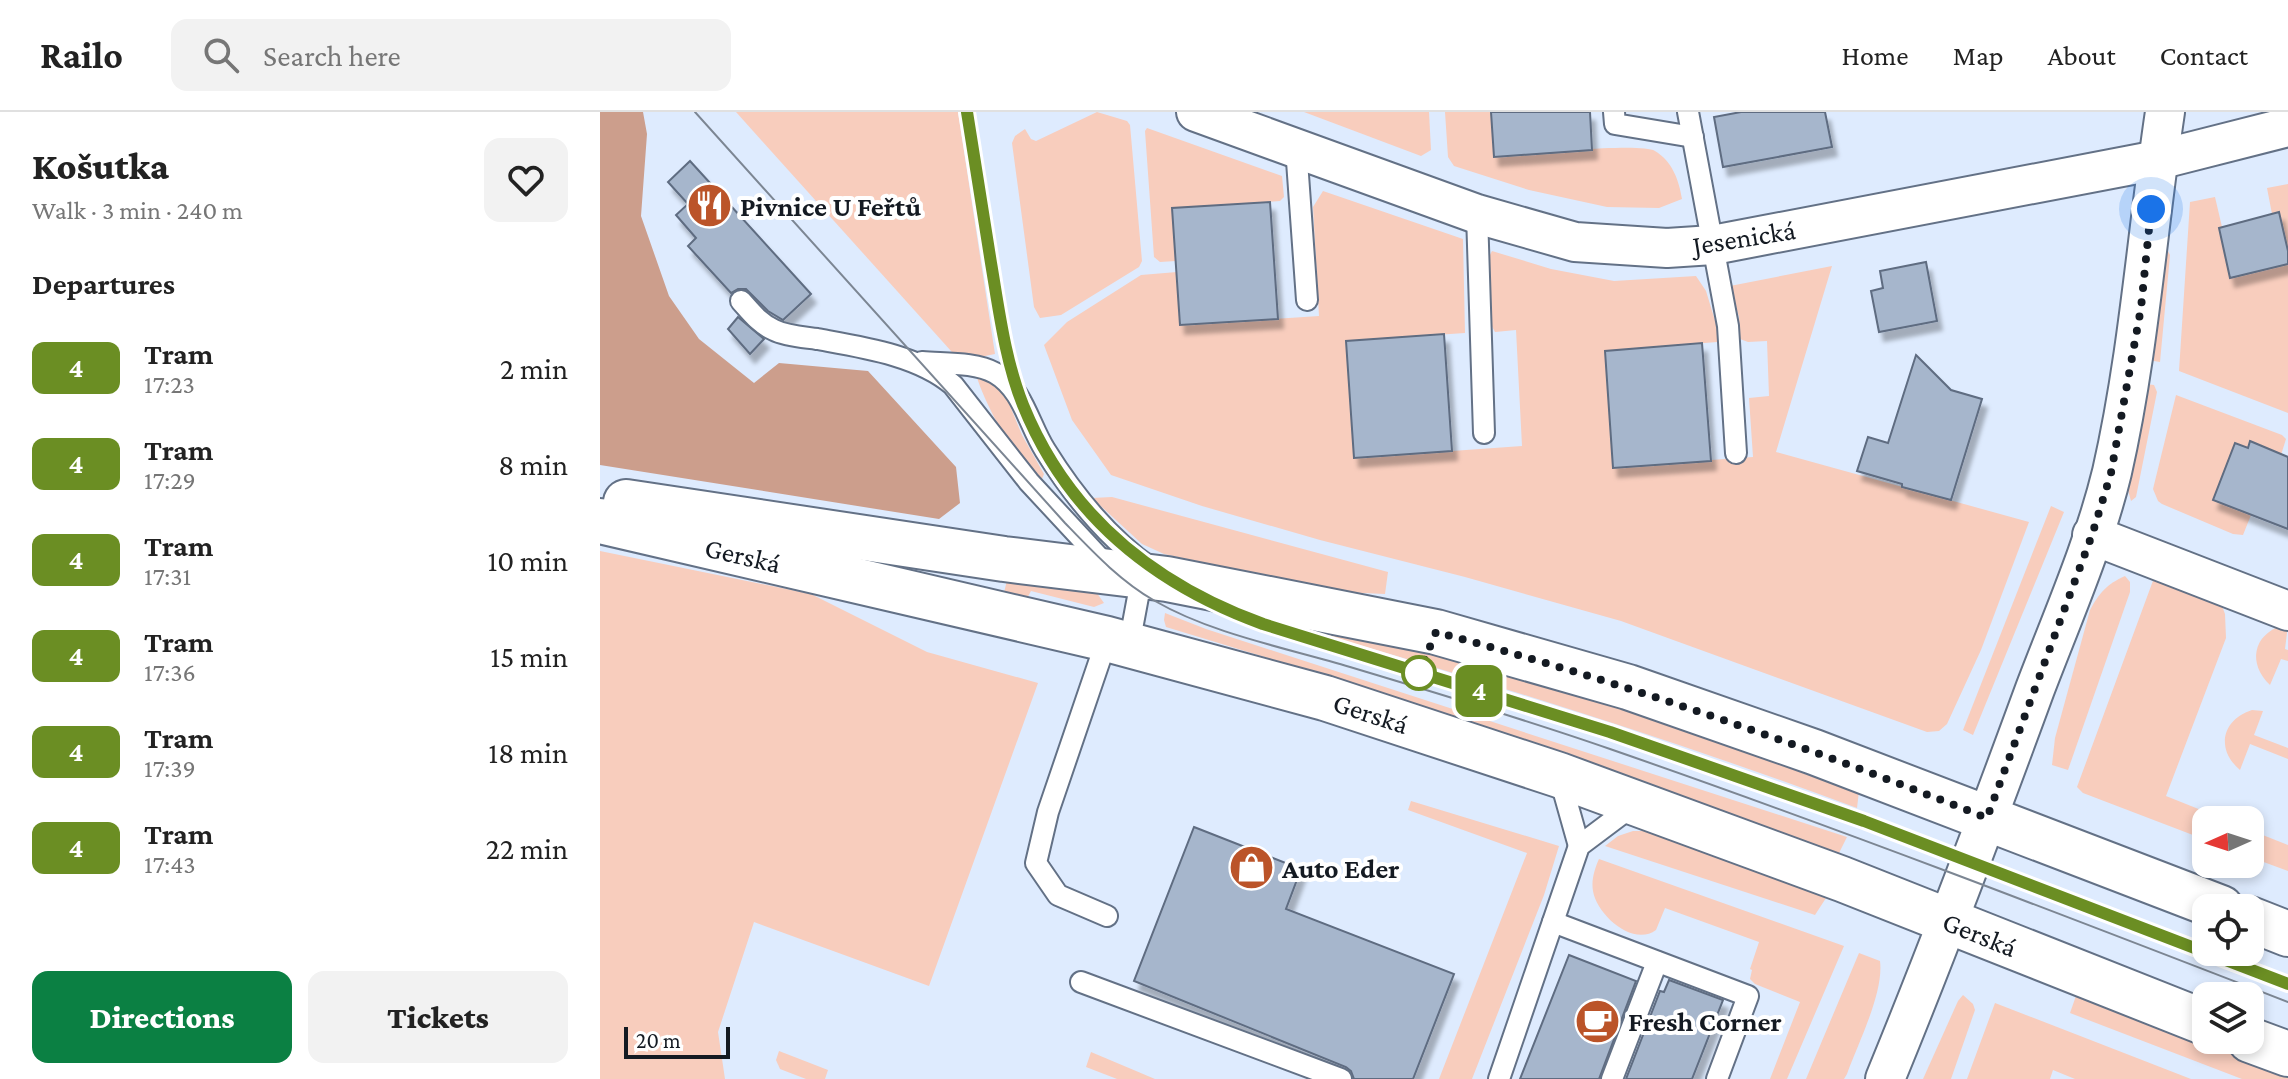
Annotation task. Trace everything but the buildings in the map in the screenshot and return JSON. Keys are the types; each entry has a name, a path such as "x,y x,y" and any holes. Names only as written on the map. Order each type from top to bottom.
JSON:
{"street":[{"path":"1885,1079 1987,818 2092,535 2111,473 2141,308 2165,112"},
{"name":"Jesenická","path":"1206,114 1477,214 1575,242 1667,248 1713,245 2158,160 2288,127"},
{"name":"Gerská","path":"600,498 1141,577 1436,632 1628,687 1814,752 2192,897"},
{"name":"Gerská","path":"600,521 1118,642 1325,698 1559,775 1948,921 2192,1017"},
{"path":"2092,535 2288,611"},
{"path":"2264,925 2288,934"},
{"path":"2264,1045 2288,1054"}],"lane":[{"path":"1614,112 1615,124 1693,137"},
{"path":"1688,112 1728,326 1736,453"},
{"path":"1296,147 1307,300"},
{"path":"1477,214 1484,433"},
{"path":"741,301 761,323 775,332 857,347 942,376 953,385 1029,482 1141,577"},
{"path":"902,360 982,368 997,374 1023,404 1042,446 1067,484 1141,577"},
{"path":"1107,916 1058,895 1036,863 1052,799 1118,642 1141,577"},
{"path":"1499,1079 1518,1055 1553,922 1579,846 1559,775"},
{"path":"1579,846 1636,804"},
{"path":"1553,922 1748,996 1717,1079"},
{"path":"1612,1079 1657,962"},
{"path":"1081,982 1341,1079"}],"shaded area":[{"path":"600,112 643,112 647,134 641,216 669,296 699,339 754,383 779,363 868,371 956,467 960,503 939,519 600,465"},
{"path":"736,112 958,112 995,354 960,361"},
{"path":"1097,112 1127,121 1130,125 1142,261 1139,267 1061,315 1040,318 1034,307 1012,143 1015,136 1025,129 1036,141"},
{"path":"1304,112 1429,112 1431,150 1421,156"},
{"path":"1445,112 1491,112 1494,157 1604,148 1655,151 1674,172 1682,199 1659,208 1607,207 1529,190 1454,166 1448,157"},
{"path":"1147,128 1282,176 1284,197 1280,201 1173,208 1176,261 1160,262 1154,257"},
{"path":"2288,184 2288,251 2279,213 2272,214 2267,188"},
{"path":"1323,191 1463,239 1465,333 1346,341 1354,458 1522,446 1516,330 1495,332 1489,321 1484,266 1492,251 1551,269 1614,281 1696,276 1706,291 1719,334 1717,342 1605,351 1613,467 1753,457 1749,398 1769,396 1767,341 1748,342 1740,339 1739,317 1730,286 1832,266 1776,452 2029,522 1981,650 1947,724 1939,731 1927,732 1621,621 1320,540 1202,506 1111,475 1072,420 1044,345 1067,322 1141,275 1177,272 1181,325 1319,316 1313,207"},
{"path":"2215,197 2230,278 2288,264 2288,413 2179,371 2190,202"},
{"path":"2167,249 2170,255 2160,362 2148,360"},
{"path":"982,375 1003,389 1022,435 1044,474 1042,479 1021,458 995,419 977,378"},
{"path":"2146,384 2154,385 2157,392 2136,497 2131,501 2128,490"},
{"path":"2176,395 2286,439 2281,455 2258,453 2235,444 2213,500 2251,515 2243,535 2233,534 2158,501 2153,489"},
{"path":"1112,497 1388,572 1385,594 1341,592 1164,554 1142,544 1092,498"},
{"path":"2051,506 2064,512 1973,735 1963,730"},
{"path":"600,551 811,594 927,652 1038,683 929,986 754,922 718,1032 725,1079 600,1079"},
{"path":"1009,572 1094,589 1104,603 1094,607 1031,591 1024,604 1001,605"},
{"path":"2125,576 2130,582 2130,592 2068,770 2052,765 2055,738 2090,610 2104,590"},
{"path":"2154,578 2222,606 2226,638 2166,796 2192,806 2192,835 2083,793 2077,787"},
{"path":"1243,612 1421,650 1604,700 1859,791 1857,808 1552,704"},
{"path":"1165,613 1206,629 1847,837 1839,853 1826,851 1399,698 1166,627"},
{"path":"2288,625 2285,649 2288,650 2288,661 2281,659 2270,685 2258,668 2257,651 2265,636"},
{"path":"2252,710 2263,711 2254,735 2288,748 2288,759 2250,744 2240,770 2227,754 2225,736 2234,721"},
{"path":"1411,801 1559,846 1544,895 1472,1079 1439,1079 1527,853 1408,810"},
{"path":"1633,831 1666,836 1826,898 1815,915 1605,846 1618,836"},
{"path":"2264,836 2288,845 2288,871 2264,862"},
{"path":"1599,859 1844,946 1787,1079 1770,1079 1800,1002 1755,984 1750,979 1759,942 1665,908 1656,930 1647,934 1637,934 1617,926 1601,910 1593,891"},
{"path":"1859,953 1880,961 1880,974 1874,1003 1847,1074 1844,1079 1806,1079"},
{"path":"2077,993 2192,1037 2192,1054 2236,1054 2288,1074 2288,1079 2242,1079 2070,1013"},
{"path":"1963,995 1975,1010 1951,1079 1923,1079 1958,1001"},
{"path":"1995,1003 2191,1079 2075,1079 2053,1070 2050,1079 1967,1079"},
{"path":"779,1051 828,1070 825,1079 806,1079 780,1069 776,1060"},
{"path":"1091,1052 1155,1079 1117,1079 1086,1067"}],"tram line":[{"path":"695,112 1065,523 1119,575 1155,601 1225,631 1480,706 1695,779 1950,872 2288,1002"},
{"path":"967,112 994,280 1006,341 1023,401 1050,457 1080,501 1109,533 1160,573 1216,605 1256,621 1607,731 1779,790 2288,984"},
{"name":"4","path":"967,112 999,312 1008,358 1023,404 1042,446 1077,498 1112,537 1167,579 1238,615 1610,732 1864,821 2288,984"}],"place":[{"name":"Pivnice U Feřtů","path":"709,206"},
{"name":"Auto Eder","path":"1251,868"},
{"name":"Fresh Corner","path":"1597,1021"}],"route":[{"path":"1419,673 1436,632 1628,687 1788,742 1987,818 2092,535 2111,473 2141,308 2151,209"}]}
